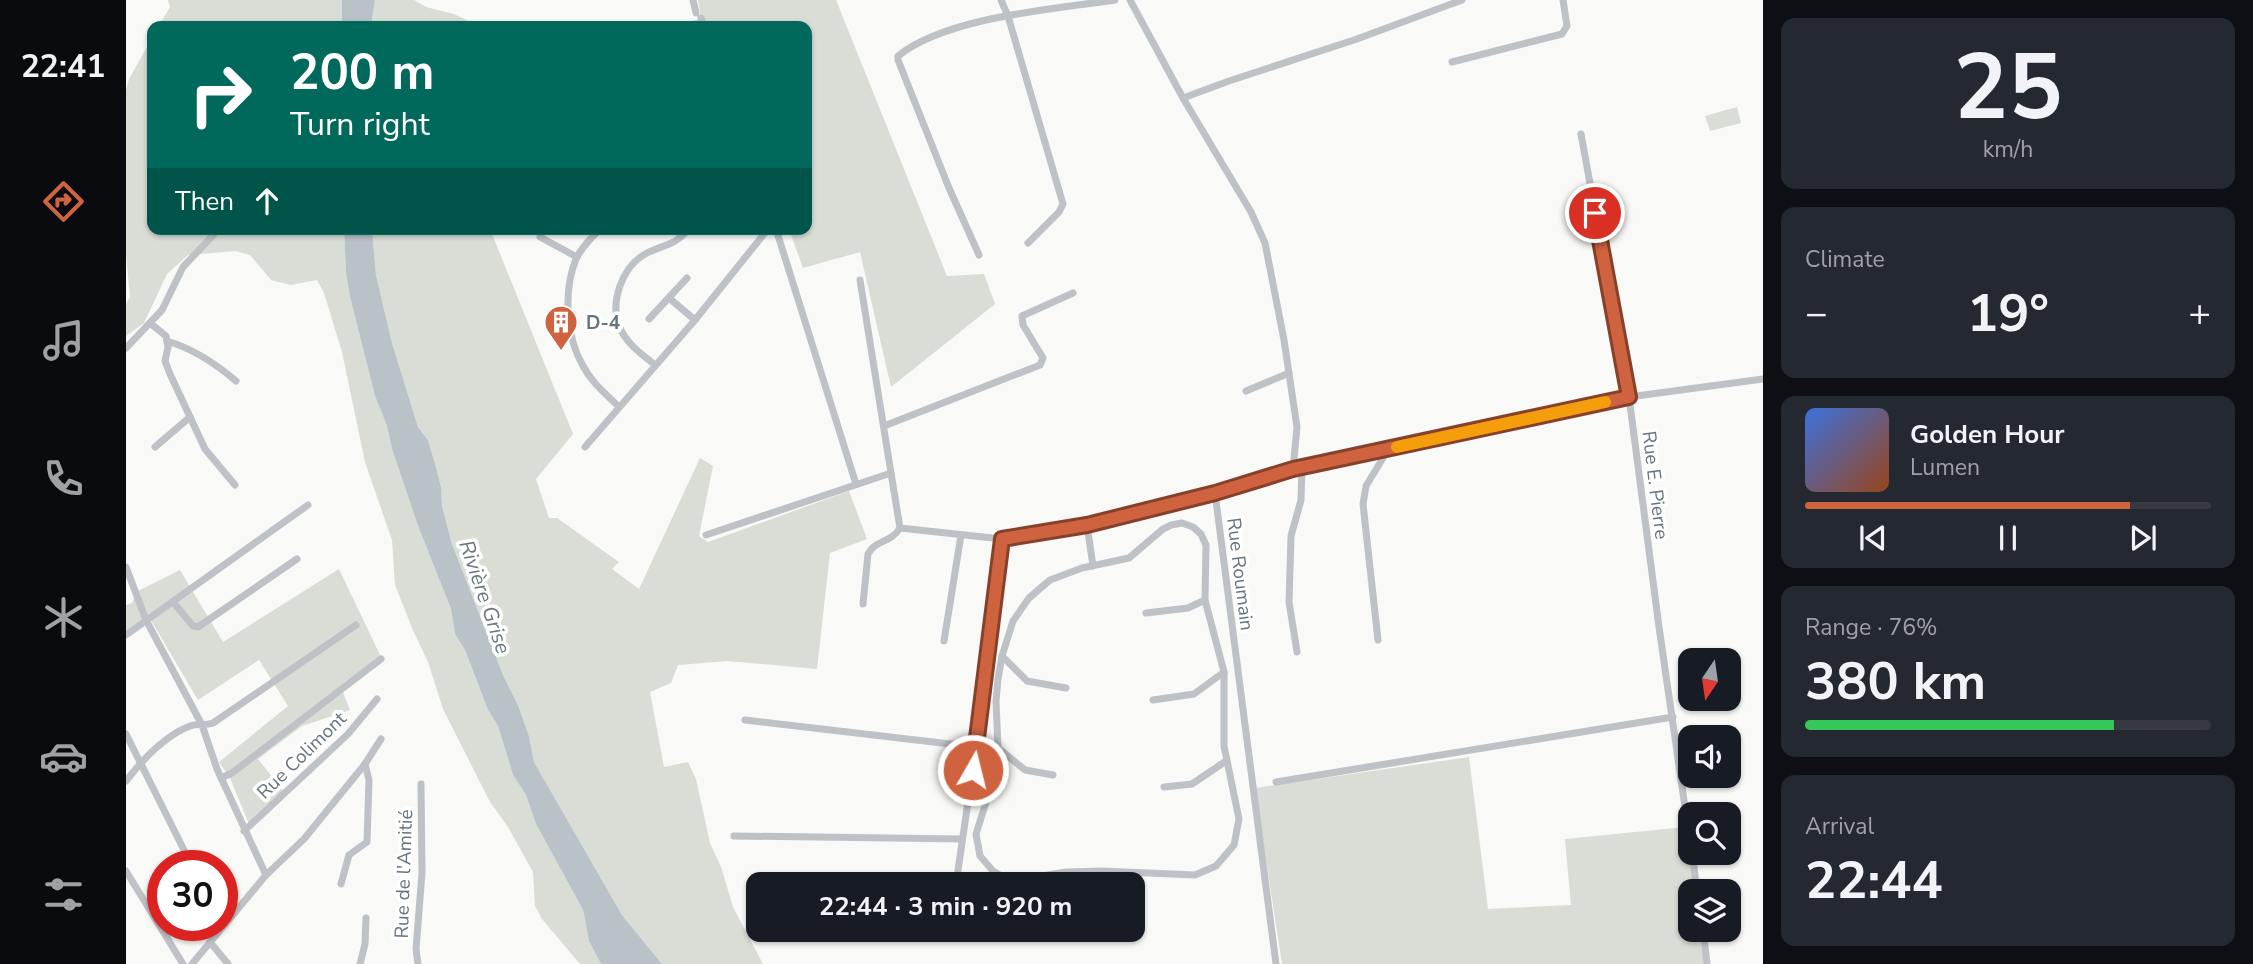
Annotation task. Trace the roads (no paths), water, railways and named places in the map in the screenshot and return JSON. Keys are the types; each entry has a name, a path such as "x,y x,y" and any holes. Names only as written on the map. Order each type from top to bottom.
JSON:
{"street":[{"path":"693,0 700,19"},
{"path":"1001,0 1063,204 1059,212 1028,243"},
{"path":"979,255 898,60 900,54 949,30 1008,16 1115,0"},
{"path":"1130,0 1183,98 1251,212 1265,243 1273,275 1297,427 1293,469"},
{"path":"1183,98 1462,0"},
{"path":"1452,62 1562,34 1567,26 1563,0"},
{"name":"Rue E. Pierre","path":"1581,134 1629,397 1685,802"},
{"path":"126,348 162,310 183,267 213,235"},
{"path":"595,235 577,257 571,274 569,320 575,349 594,384 619,407"},
{"path":"655,365 629,342 620,328 617,301 621,281 629,268 646,253 680,240 685,235"},
{"path":"585,447 695,320 763,235"},
{"path":"778,235 856,484"},
{"path":"540,237 577,257"},
{"path":"649,320 687,278"},
{"path":"860,280 900,528 892,538 871,548 868,554 863,604"},
{"path":"884,426 1040,365 1043,358 1023,325 1022,316 1073,293"},
{"path":"669,298 695,320"},
{"path":"150,323 163,333 167,341 166,366 205,449 234,485"},
{"path":"167,341 185,346 214,362 236,380"},
{"path":"1246,390 1289,373"},
{"name":"Rue Roumain","path":"1276,964 1215,493 1293,469 1629,397 1763,379"},
{"path":"155,447 190,417"},
{"path":"1378,640 1363,503 1366,486 1389,448"},
{"path":"1297,652 1289,602 1291,536 1301,500 1302,467"},
{"path":"706,536 891,473"},
{"path":"900,528 1002,539 1087,525 1215,493"},
{"path":"126,635 308,505"},
{"path":"1182,523 1202,534 1206,545 1205,600 1224,672 1226,761 1237,807 1238,833 1226,857 1216,866 1195,875 1066,872 1016,880 993,871 980,856 976,834 988,796 998,748 996,701 1002,656 1013,621 1029,598 1060,574 1129,558 1171,525 1182,523"},
{"path":"1087,525 1093,566"},
{"path":"944,641 961,535"},
{"path":"958,872 1002,539"},
{"path":"173,602 192,626 198,626 297,559"},
{"path":"126,567 146,620 202,725 217,769 266,875"},
{"path":"1146,613 1188,608 1205,600"},
{"path":"126,781 141,761 160,744 187,727 213,723 356,625"},
{"path":"1002,656 1027,681 1066,688"},
{"path":"221,778 232,773 381,659"},
{"path":"1153,700 1194,694 1224,672"},
{"name":"Rue Colimont","path":"244,831 348,734 377,699"},
{"path":"1276,782 1673,717"},
{"path":"745,720 976,747"},
{"path":"126,734 184,850"},
{"path":"238,908 266,875 304,839 365,764 381,739"},
{"path":"998,748 1025,770 1053,775"},
{"path":"1164,787 1192,784 1226,761"},
{"path":"341,884 347,858 367,842 369,780 365,764"},
{"name":"Rue de l'Amitié","path":"418,964 416,949 422,855 422,784"},
{"path":"734,836 962,839"},
{"path":"126,871 183,964"},
{"path":"360,964 365,944 366,918"},
{"path":"192,964 210,942 228,964"},
{"path":"1704,942 1707,964"}],"place":[{"name":"D-4","path":"561,352"}],"water label":[{"name":"Rivière Grise","path":"485,597"}]}
